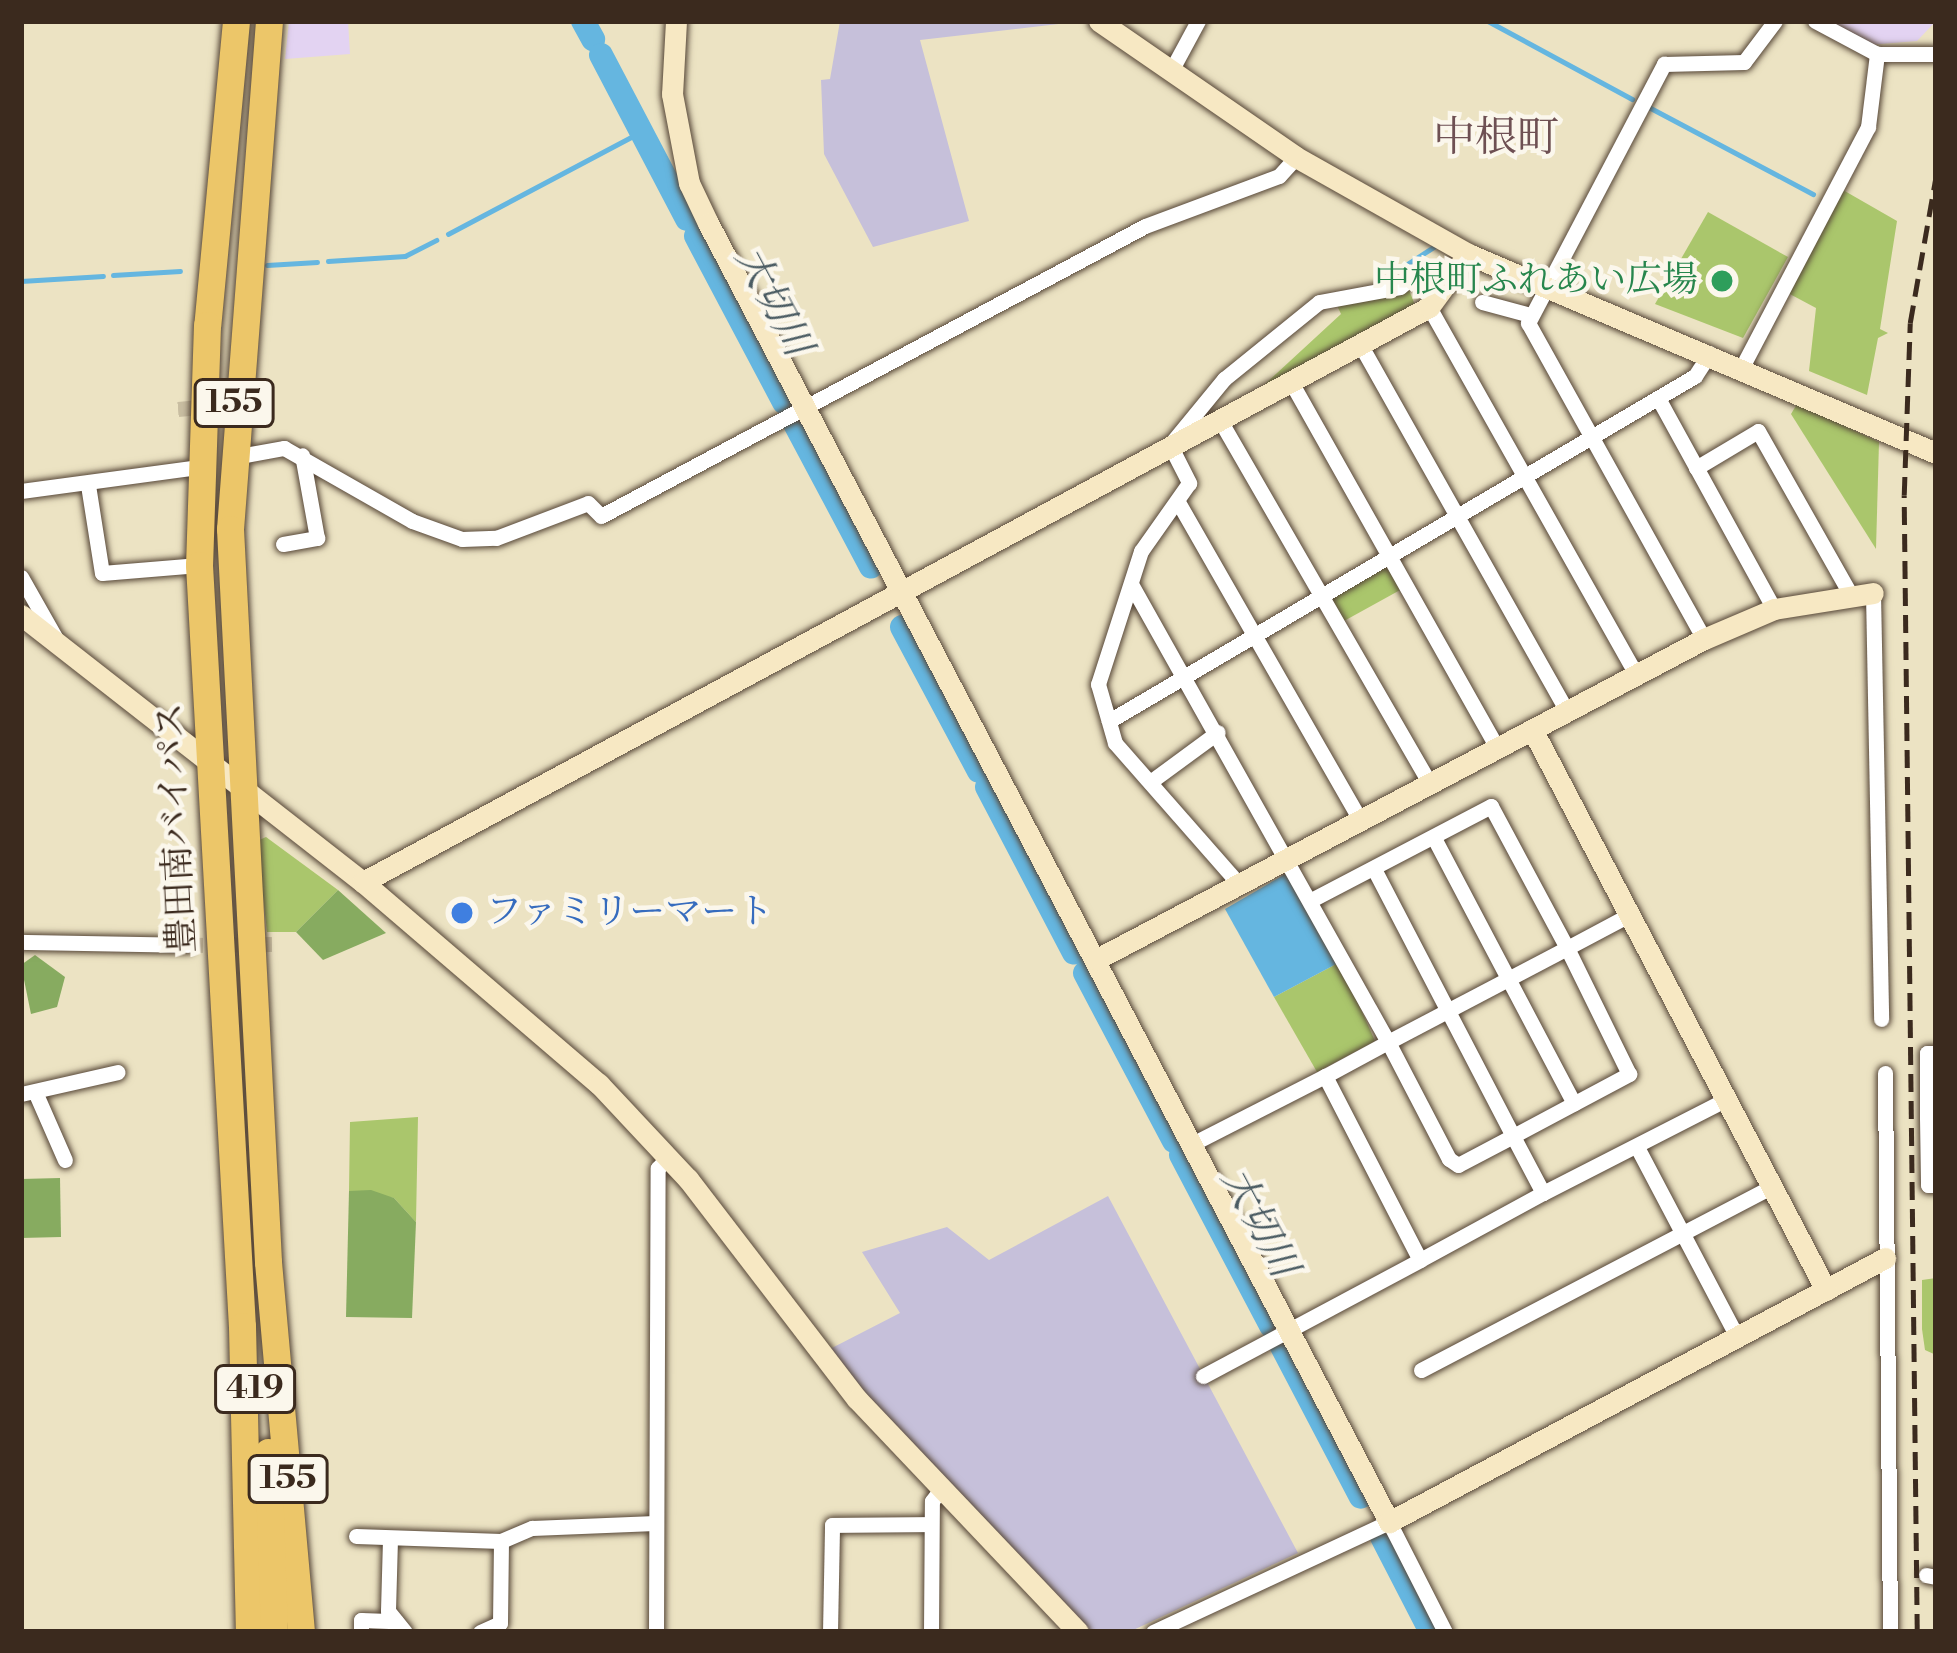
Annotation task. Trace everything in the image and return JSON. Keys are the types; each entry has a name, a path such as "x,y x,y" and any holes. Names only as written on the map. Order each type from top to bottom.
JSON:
{"highway":[{"name":"豊田南バイパス","path":"236,21 199,467 199,565 204,752 235,1216 249,1632"},
{"name":"豊田南バイパス","path":"268,21 231,458 230,529 268,1262 302,1632"},
{"path":"204,752 221,724 215,608 230,529"},
{"path":"224,1016 236,933 230,817 247,792"},
{"name":"419","path":"235,1216 250,1293 274,1632"},
{"name":"419","path":"264,1632 268,1262"}],"street":[{"path":"676,21 672,94 689,183 1292,1330 1445,1632"},
{"path":"1099,21 1296,157 1468,254 1743,365 1936,453"},
{"path":"1172,69 1198,21"},
{"path":"1530,315 1664,64 1744,62 1775,21"},
{"path":"1815,21 1877,54 1933,54"},
{"path":"1743,365 1868,127 1877,54"},
{"path":"231,458 284,448 412,521 482,541 588,503 601,516 1145,226 1279,176 1296,157"},
{"path":"363,882 1167,454 1430,307 1468,254"},
{"path":"1167,454 1224,380 1318,302 1400,286 1413,276"},
{"path":"1482,302 1530,315 1589,436 1704,639"},
{"path":"1430,307 1637,676"},
{"path":"1360,344 1568,713"},
{"path":"1109,721 1695,376 1710,353"},
{"path":"1291,382 1498,749"},
{"path":"1658,398 1774,609"},
{"path":"1221,422 1430,784"},
{"path":"1696,468 1758,431 1862,595 1880,1019"},
{"path":"1167,454 1189,483 1141,551 1098,685 1115,743 1239,884"},
{"path":"283,544 317,538 302,455"},
{"path":"21,490 88,485 199,467"},
{"path":"88,485 102,572 199,565"},
{"path":"1178,502 1360,820"},
{"path":"21,577 56,640"},
{"path":"1131,584 1292,858 1313,899 1449,1159 1458,1165 1630,1068 1491,806 1313,899"},
{"path":"1097,959 1704,639 1774,609 1862,595"},
{"path":"21,615 204,752 599,1084 668,1156 857,1399 1078,1632"},
{"path":"1533,731 1826,1290"},
{"path":"1150,782 1218,732"},
{"path":"1434,838 1574,1102"},
{"path":"1374,868 1543,1193"},
{"path":"1194,1143 1629,915"},
{"path":"21,942 188,945"},
{"path":"1936,1053 1927,1053 1932,1118 1928,1185 1936,1185"},
{"path":"65,1160 28,1094 118,1072"},
{"path":"1885,1073 1890,1632"},
{"path":"1325,1076 1420,1259"},
{"path":"1203,1376 1725,1100"},
{"path":"1637,1147 1737,1337"},
{"path":"656,1632 658,1168 668,1156"},
{"path":"1421,1370 1769,1188"},
{"path":"1153,1632 1389,1522 1885,1258"},
{"path":"931,1632 931,1524 941,1489"},
{"path":"356,1536 501,1541 532,1528 655,1523"},
{"path":"830,1632 832,1525 931,1524"},
{"path":"390,1539 388,1612 400,1626"},
{"path":"481,1632 500,1623 501,1541"},
{"path":"361,1632 361,1620 400,1626"}],"shaded area":[{"path":"289,21 348,21 350,54 285,59"},
{"path":"840,21 1067,23 920,40 969,221 873,247 824,154 821,80 830,79"},
{"path":"1831,21 1936,21 1917,41 1869,45"},
{"path":"1108,1196 1298,1553 1129,1632 1090,1632 862,1396 828,1350 900,1313 862,1252 947,1227 989,1260"}],"green space":[{"path":"1843,190 1897,221 1880,329 1888,333 1878,338 1867,395 1809,371 1816,308 1786,292"},
{"name":"中根町ふれあい広場","path":"1708,212 1788,257 1743,338 1655,304"},
{"path":"1409,290 1415,305 1264,385 1341,314 1333,297"},
{"path":"1797,404 1879,442 1876,549 1791,414"},
{"path":"1384,564 1402,589 1344,621 1331,598"},
{"path":"266,837 338,890 296,932 267,932 257,841"},
{"path":"338,890 386,933 323,960 296,932"},
{"path":"35,955 65,977 57,1007 31,1014 21,965"},
{"path":"1340,962 1375,1041 1317,1072 1274,997"},
{"path":"418,1117 416,1222 394,1198 349,1191 350,1122"},
{"path":"60,1178 61,1237 21,1238 21,1179"},
{"path":"371,1190 394,1198 416,1222 412,1318 346,1317 349,1191"},
{"path":"1936,1278 1936,1355 1925,1350 1922,1280"}],"water":[{"path":"1287,873 1340,962 1274,997 1225,909"}],"waterway":[{"name":"大切川","path":"583,21 593,39"},
{"path":"1488,21 1632,99"},
{"name":"大切川","path":"601,55 687,219"},
{"path":"1647,106 1813,194"},
{"path":"448,234 641,132"},
{"name":"大切川","path":"696,236 784,402"},
{"path":"328,261 405,256 436,240"},
{"path":"1380,282 1435,246"},
{"path":"267,265 317,262"},
{"path":"113,275 180,271"},
{"path":"21,281 103,276"},
{"name":"大切川","path":"793,420 871,567"},
{"name":"大切川","path":"902,627 979,771"},
{"name":"大切川","path":"987,787 1074,953"},
{"name":"大切川","path":"1085,973 1174,1141"},
{"name":"大切川","path":"1181,1155 1271,1326"},
{"name":"大切川","path":"1278,1339 1361,1497"},
{"name":"大切川","path":"1382,1537 1431,1632"}],"tunnel":[{"path":"178,409 247,403"},
{"path":"188,945 272,944"}],"railway":[{"path":"1917,1632 1904,495 1910,323 1936,175"}],"place":[{"name":"中根町ふれあい広場","path":"1722,281"},
{"name":"ファミリーマート","path":"462,913"}],"district":[{"name":"中根町","path":"1496,139"}]}
